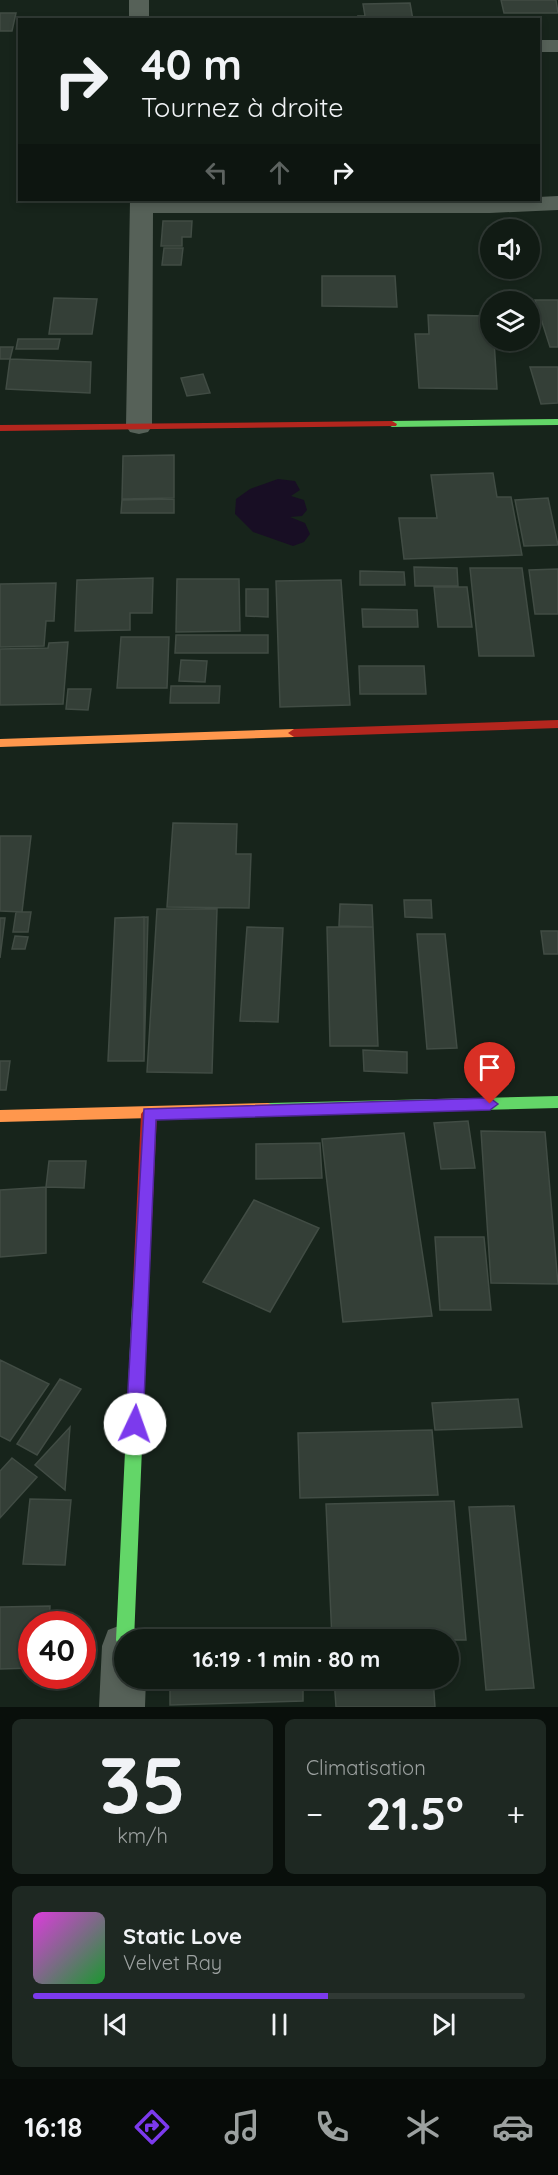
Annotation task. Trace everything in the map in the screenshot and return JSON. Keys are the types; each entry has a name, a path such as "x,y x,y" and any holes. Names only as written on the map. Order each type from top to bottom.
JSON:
{"street":[{"path":"139,0 139,18"},
{"path":"540,46 558,46"},
{"path":"139,426 141,203 490,206 558,202"},
{"path":"0,428 558,422"},
{"path":"0,742 558,724"},
{"path":"0,1116 558,1102"},
{"path":"126,1629 149,1114"},
{"path":"122,1707 123,1689"}],"shaded area":[{"path":"278,479 295,481 300,490 291,496 304,500 307,510 302,516 290,517 305,523 310,534 304,542 293,546 253,532 235,514 236,499 250,489"}],"building":[{"path":"501,0 556,0 558,13 504,13"},
{"path":"410,3 413,18 358,18 358,16 365,16 363,4"},
{"path":"0,13 16,13 12,31 0,31"},
{"path":"163,221 192,221 191,237 182,237 182,246 161,246"},
{"path":"164,248 183,248 181,265 162,265"},
{"path":"322,276 395,276 397,307 322,306"},
{"path":"54,298 97,299 92,334 49,334"},
{"path":"540,300 558,300 558,347 550,347 540,316"},
{"path":"428,315 480,316 480,351 495,351 497,389 419,388 415,334 429,334"},
{"path":"18,339 60,339 58,349 16,349"},
{"path":"0,347 13,347 10,359 0,359"},
{"path":"10,359 91,362 90,393 6,389"},
{"path":"530,367 558,367 558,403 541,404"},
{"path":"203,374 210,393 187,396 181,378"},
{"path":"174,455 174,498 122,499 123,456"},
{"path":"493,473 497,497 511,497 522,555 404,559 399,518 437,518 431,475"},
{"path":"548,498 558,545 524,546 515,500"},
{"path":"174,499 174,513 121,513 122,500"},
{"path":"414,567 457,568 458,586 415,586"},
{"path":"470,568 522,568 534,656 479,656"},
{"path":"558,569 558,614 535,614 529,570"},
{"path":"360,571 404,572 405,585 360,585"},
{"path":"153,578 152,613 130,613 130,630 75,631 77,580"},
{"path":"177,579 239,579 240,631 176,632"},
{"path":"341,580 350,705 280,707 276,581"},
{"path":"56,583 54,621 46,621 44,646 0,647 0,584"},
{"path":"434,587 467,587 472,627 438,627"},
{"path":"246,589 268,589 268,617 246,616"},
{"path":"362,609 417,610 418,627 363,627"},
{"path":"176,635 268,635 268,653 175,653"},
{"path":"121,637 169,637 167,688 117,688"},
{"path":"68,642 63,704 0,705 0,649 48,648 49,643"},
{"path":"181,660 207,661 205,682 179,681"},
{"path":"359,666 424,666 426,694 360,694"},
{"path":"171,686 220,686 219,703 170,703"},
{"path":"68,689 91,689 88,710 66,709"},
{"path":"173,823 237,824 236,854 251,854 249,908 167,907"},
{"path":"0,836 31,836 22,912 0,911"},
{"path":"404,900 431,900 432,918 405,917"},
{"path":"340,904 372,905 373,927 339,926"},
{"path":"157,909 217,909 212,1073 147,1072"},
{"path":"16,912 31,912 28,932 13,932"},
{"path":"144,917 144,1061 108,1061 115,918"},
{"path":"148,917 144,1061 108,1061 115,918"},
{"path":"0,918 5,918 0,958"},
{"path":"247,927 283,928 278,1022 240,1021"},
{"path":"327,927 373,927 378,1046 330,1046"},
{"path":"541,931 558,931 558,954 544,954"},
{"path":"417,934 445,934 457,1048 427,1049"},
{"path":"15,936 28,937 25,949 12,949"},
{"path":"363,1050 407,1052 407,1073 364,1071"},
{"path":"0,1061 10,1061 6,1090 0,1090"},
{"path":"468,1121 475,1168 441,1169 434,1123"},
{"path":"481,1131 545,1132 558,1284 491,1283"},
{"path":"404,1133 432,1316 343,1322 322,1139"},
{"path":"320,1143 322,1178 256,1179 256,1144"},
{"path":"49,1161 86,1161 84,1188 46,1187"},
{"path":"46,1187 46,1253 0,1257 0,1190"},
{"path":"254,1200 319,1228 270,1312 203,1282"},
{"path":"435,1237 484,1237 491,1310 440,1310"},
{"path":"0,1360 49,1384 10,1441 0,1436"},
{"path":"60,1379 81,1389 37,1455 17,1444"},
{"path":"518,1399 522,1427 435,1430 432,1403"},
{"path":"70,1427 65,1490 35,1465"},
{"path":"432,1430 438,1495 300,1498 298,1433"},
{"path":"12,1458 37,1477 0,1518 0,1471"},
{"path":"30,1499 71,1500 65,1565 23,1564"},
{"path":"454,1501 466,1640 459,1640 459,1629 332,1629 326,1504"},
{"path":"514,1506 534,1688 486,1690 469,1507"},
{"path":"50,1606 50,1611 18,1611 18,1668 0,1669 0,1607"},
{"path":"170,1689 303,1689 303,1701 170,1705"},
{"path":"335,1689 434,1689 435,1707 336,1707"}],"traffic: fast":[{"path":"392,424 558,422"},
{"path":"268,1109 558,1102"},
{"path":"125,1629 140,1305"}],"traffic: slow":[{"path":"0,743 294,733"},
{"path":"0,1116 268,1109"}],"traffic: jam":[{"path":"0,428 392,424"},
{"path":"294,733 558,724"},
{"path":"140,1305 149,1114"}],"route":[{"path":"135,1424 149,1114 490,1104"}]}
